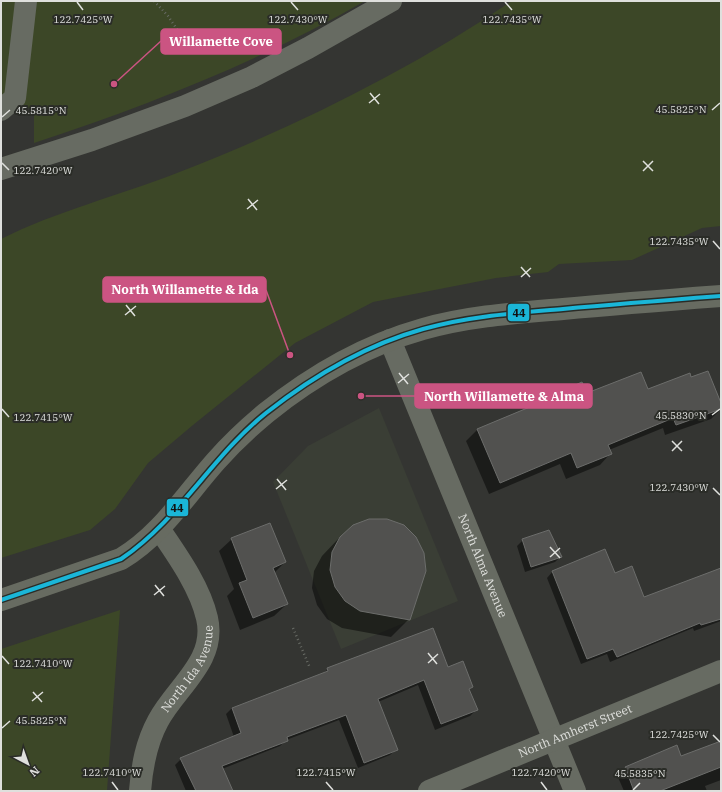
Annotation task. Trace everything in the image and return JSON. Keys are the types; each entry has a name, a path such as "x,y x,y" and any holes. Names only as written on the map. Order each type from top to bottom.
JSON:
{"main road":[{"path":"1,600 121,560 138,549 160,530 217,459 266,413 311,381 349,359 390,340 437,325 497,314 721,296"}],"street":[{"path":"1,110 15,98 26,1"},
{"path":"1,169 92,140 185,106 252,77 308,48 391,1"},
{"name":"North Alma Avenue","path":"390,340 575,791"},
{"name":"North Ida Avenue","path":"140,791 142,766 149,741 158,720 202,660 207,647 207,618 201,600 183,565 160,530"},
{"name":"North Amherst Street","path":"430,791 721,671"}],"path":[{"path":"154,1 168,16 187,44"},
{"path":"293,628 310,668"}],"shaded area":[{"path":"379,408 458,601 341,649 273,482 308,446"}],"green space":[{"path":"1,1 365,1 286,43 204,80 120,113 34,143 34,108 1,109"},
{"path":"512,1 721,1 721,226 702,228 632,260 559,264 548,272 496,278 373,302 295,343 193,425 148,463 115,509 90,530 1,558 1,239 44,220 177,173 220,156 307,117 433,51"},
{"path":"120,610 107,791 1,791 1,649"}],"building":[{"path":"708,371 721,403 721,409 676,425 673,418 608,445 612,454 577,468 571,453 500,483 477,429 549,399 548,397 582,382 587,393 641,372 648,389 690,373 691,377"},
{"path":"369,519 387,519 404,525 416,537 424,553 426,571 410,620 360,611 345,601 335,587 330,570 332,552 340,537 353,525"},
{"path":"270,523 286,562 273,568 288,604 253,618 239,583 247,580 231,538"},
{"path":"549,530 562,557 531,567 522,539"},
{"path":"605,549 615,573 632,566 644,597 721,568 721,619 701,625 700,623 617,657 613,649 587,659 552,571"},
{"path":"433,628 448,667 463,661 473,687 469,689 478,710 441,724 424,680 378,699 398,750 364,763 346,715 287,737 288,741 222,766 233,791 196,791 180,758 241,733 232,708 328,671 327,668"},
{"path":"721,741 721,767 660,791 634,791 625,767 677,745 681,756"}],"transit line":[{"name":"44","path":"1,600 121,559 161,526 229,448 266,413 321,374 381,344 423,329 475,318 528,312 721,296"}],"place":[{"name":"Willamette Cove","path":"114,84"},
{"name":"North Willamette & Ida","path":"290,355"},
{"name":"North Willamette & Alma","path":"361,396"}]}
